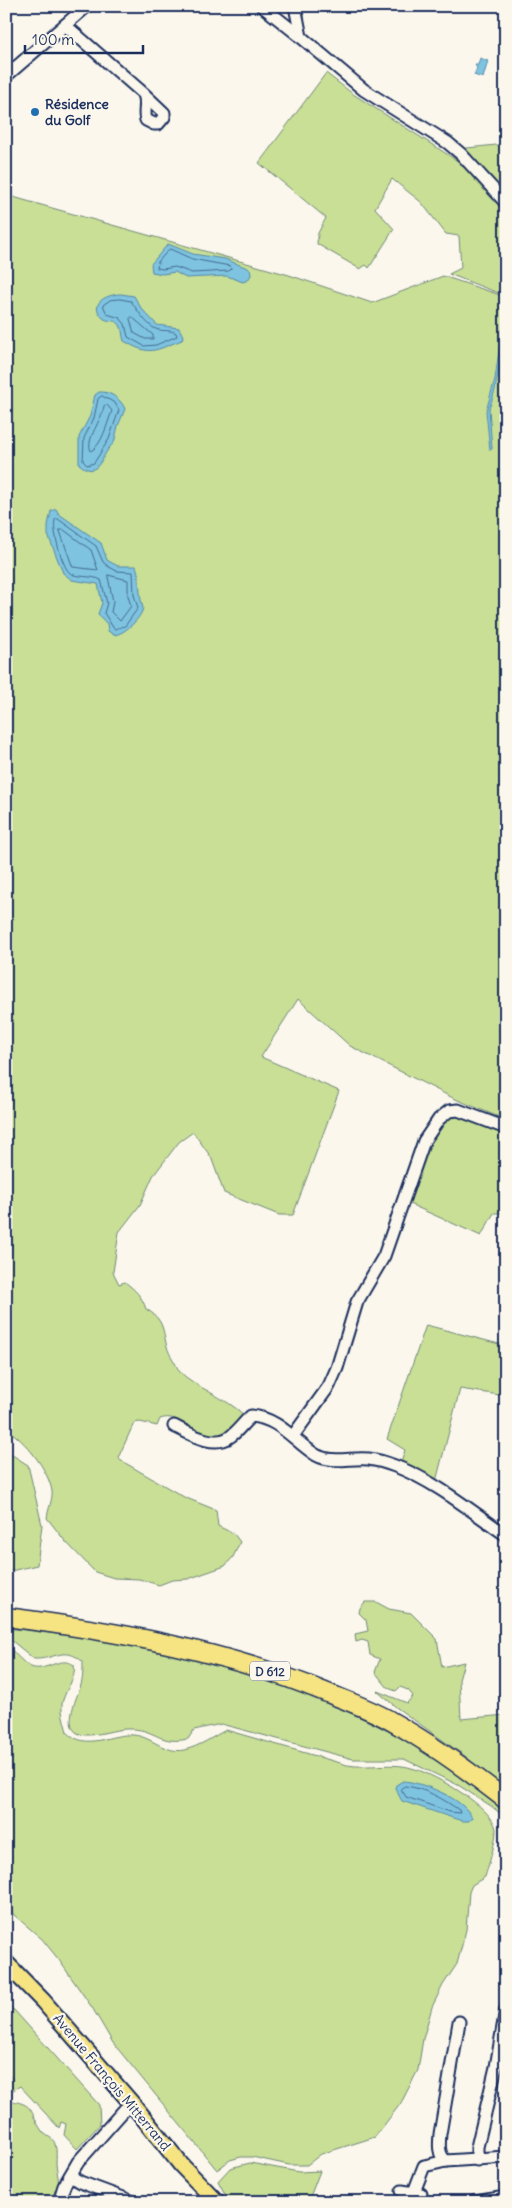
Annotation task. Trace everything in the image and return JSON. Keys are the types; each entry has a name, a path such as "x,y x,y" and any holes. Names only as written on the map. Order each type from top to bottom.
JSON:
{"highway":[{"name":"D 612","path":"6,1617 163,1642 232,1659 302,1682 390,1720 469,1771 506,1800"}],"main road":[{"name":"Avenue François Mitterrand","path":"6,1963 43,2001 134,2106 182,2166 217,2202"},
{"name":"Avenue François Mitterrand","path":"6,1976 43,2012 206,2202"}],"street":[{"path":"262,6 364,90 461,154 506,203"},
{"path":"295,6 301,37"},
{"path":"6,76 84,8"},
{"path":"65,25 144,94"},
{"path":"294,1436 329,1386 338,1368 357,1302 384,1256 424,1141 439,1119 449,1111 458,1110 506,1128"},
{"path":"174,1426 209,1440 221,1441 231,1436 251,1416 268,1420 294,1436 316,1454 325,1458 369,1459 395,1466 431,1484 506,1535"},
{"path":"477,2160 477,2147 496,2067 506,2009"},
{"path":"446,2161 440,2150 440,2134 459,2022"},
{"path":"59,2202 78,2162 125,2109"},
{"path":"402,2191 417,2193 424,2166 446,2161 506,2157"},
{"path":"70,2176 80,2182 134,2202"},
{"path":"480,2199 506,2197"}],"green space":[{"path":"326,73 353,94 461,163 467,148 506,144 506,296 449,274 461,268 459,236 446,234 421,202 392,179 375,208 394,229 369,268 366,265 360,269 317,244 318,233 326,218 259,163"},
{"path":"6,195 289,275 372,303 443,276 506,297 506,1120 453,1098 350,1046 298,999 261,1057 339,1091 293,1215 279,1215 224,1193 211,1157 193,1132 179,1142 153,1176 140,1205 119,1232 113,1272 119,1284 125,1282 132,1288 140,1297 146,1309 159,1320 167,1346 179,1371 194,1383 244,1415 241,1423 229,1432 213,1437 175,1419 160,1419 157,1426 140,1422 134,1423 119,1456 120,1460 184,1497 216,1510 218,1526 234,1534 240,1542 233,1557 225,1566 188,1579 172,1580 159,1585 139,1579 114,1578 95,1572 65,1541 47,1518 52,1494 50,1482 35,1456 21,1440 6,1429"},
{"path":"449,1114 458,1114 506,1130 506,1213 494,1213 481,1236 405,1202 423,1151"},
{"path":"426,1325 503,1345 506,1338 506,1396 460,1389 434,1489 400,1466 405,1450 387,1439"},
{"path":"6,1451 28,1465 42,1525 37,1565 6,1572"},
{"path":"365,1602 376,1602 389,1609 411,1613 437,1639 442,1667 464,1662 459,1680 461,1719 506,1715 506,1791 465,1756 397,1708 377,1691 407,1703 413,1696 408,1690 400,1687 396,1691 388,1688 375,1672 380,1659 370,1655 368,1642 362,1640 356,1642 355,1634 368,1631 366,1620 359,1613 360,1608"},
{"path":"6,1628 150,1648 222,1664 269,1679 360,1717 415,1746 506,1809 506,1818 458,1785 404,1759 353,1759 221,1724 194,1730 188,1739 178,1740 164,1739 147,1732 132,1729 122,1729 101,1734 80,1734 75,1731 71,1718 82,1682 83,1662 71,1654 34,1659 6,1636"},
{"path":"6,1645 24,1663 31,1667 42,1668 63,1662 69,1662 74,1665 74,1675 63,1699 62,1707 67,1732 83,1741 133,1735 146,1738 177,1751 196,1746 226,1730 347,1765 390,1765 424,1772 462,1793 485,1811 492,1820 496,1833 485,1877 472,1885 469,1892 466,1930 457,1964 443,1985 432,2007 423,2039 418,2070 401,2103 375,2137 321,2154 307,2165 289,2165 252,2157 241,2157 230,2160 217,2170 113,2043 93,2009 59,1960 42,1939 14,1915 6,1904"},
{"path":"6,2005 14,2010 99,2105 100,2124 77,2149 64,2135 66,2124 61,2122 59,2128 20,2086 10,2092 6,2091 6,2073 13,2080 6,2071"},
{"path":"6,2100 27,2106 42,2131 54,2142 59,2183 56,2202 6,2202"},
{"path":"250,2163 299,2172 320,2171 308,2202 234,2202 225,2194 218,2181 230,2168"}],"water":[{"path":"480,58 488,61 483,78 474,75 477,68 475,65 478,65"},
{"path":"168,244 193,254 225,259 250,269 251,275 248,280 243,282 227,276 186,278 175,272 163,274 152,272 151,264"},
{"path":"121,294 134,296 141,308 157,325 179,328 183,336 182,340 153,350 141,349 124,341 120,325 104,319 98,312 97,307 106,297"},
{"path":"506,303 503,348 495,390 489,409 492,449 490,450 486,411 495,379"},
{"path":"99,392 115,396 125,409 114,443 100,464 92,470 86,469 79,464 79,437 90,416 95,395"},
{"path":"56,509 59,514 101,543 107,560 118,566 136,566 143,608 136,621 123,632 114,635 108,631 107,624 98,614 102,603 98,584 72,580 63,573 48,535 51,511"},
{"path":"403,1781 431,1788 452,1798 468,1811 472,1818 469,1821 462,1821 402,1801 395,1788 396,1785"}],"place":[{"name":"Résidence du Golf","path":"35,112"}]}
